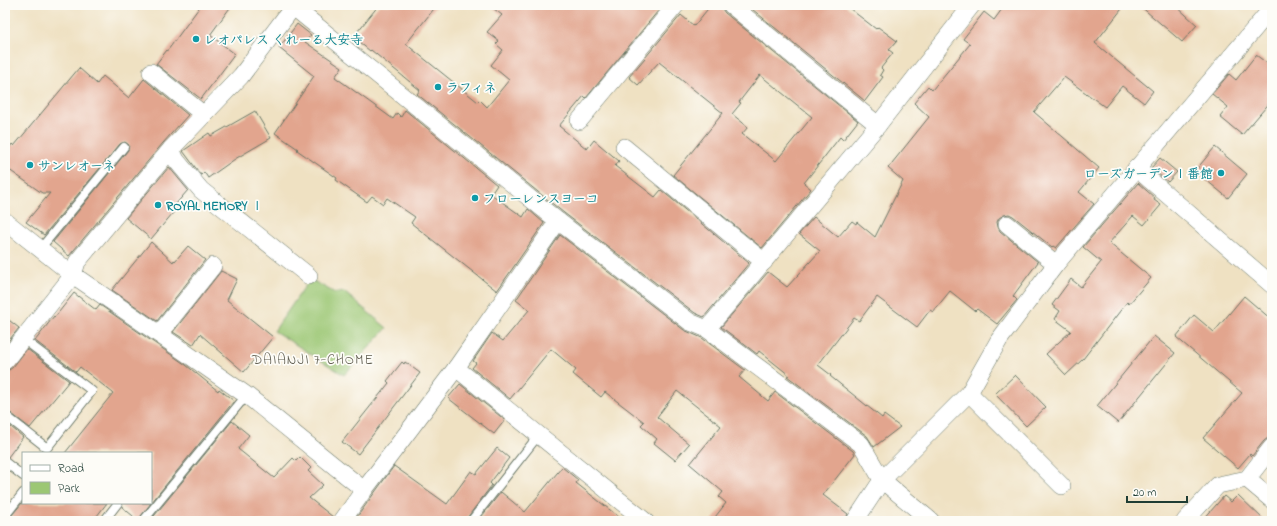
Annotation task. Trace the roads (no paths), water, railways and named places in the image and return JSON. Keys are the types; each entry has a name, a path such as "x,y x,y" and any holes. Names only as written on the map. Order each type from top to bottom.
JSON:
{"street":[{"path":"579,121 676,5"},
{"path":"730,5 878,125"},
{"path":"707,330 878,125 972,5"},
{"path":"5,361 73,275 77,262 171,149 241,76 292,6 558,221 690,322 707,330 861,444 882,480 931,521"},
{"path":"855,521 882,480 968,393 999,340 1056,264 1272,8"},
{"path":"151,72 204,114"},
{"path":"624,147 764,262"},
{"path":"171,149 176,160 201,190 309,276"},
{"path":"1136,168 1272,284"},
{"path":"5,221 73,275 249,397 364,490"},
{"path":"342,521 456,368 558,221"},
{"path":"1007,224 1056,264"},
{"path":"159,334 212,266"},
{"path":"456,368 645,521"},
{"path":"968,393 1062,486"},
{"path":"1185,521 1218,485 1247,479 1272,447"},
{"path":"1247,479 1272,500"}],"lane":[{"path":"40,249 124,147"},
{"path":"5,415 47,448 92,391 22,339"},
{"path":"143,521 240,403 249,397"},
{"path":"471,521 534,441 543,437"},
{"path":"5,462 22,475"},
{"path":"5,516 22,494"},
{"path":"104,521 117,504"}],"place":[{"name":"レオパレス くれーる大安寺","path":"196,39"},
{"name":"ラフィネ","path":"438,87"},
{"name":"サンレオーネ","path":"30,165"},
{"name":"ローズガーデンⅠ番館","path":"1221,173"},
{"name":"フローレンスヨーコ","path":"475,198"},
{"name":"ROYAL MEMORY Ⅰ","path":"158,205"}],"district":[{"name":"DAIANJI 7-CHOME","path":"313,359"}]}
